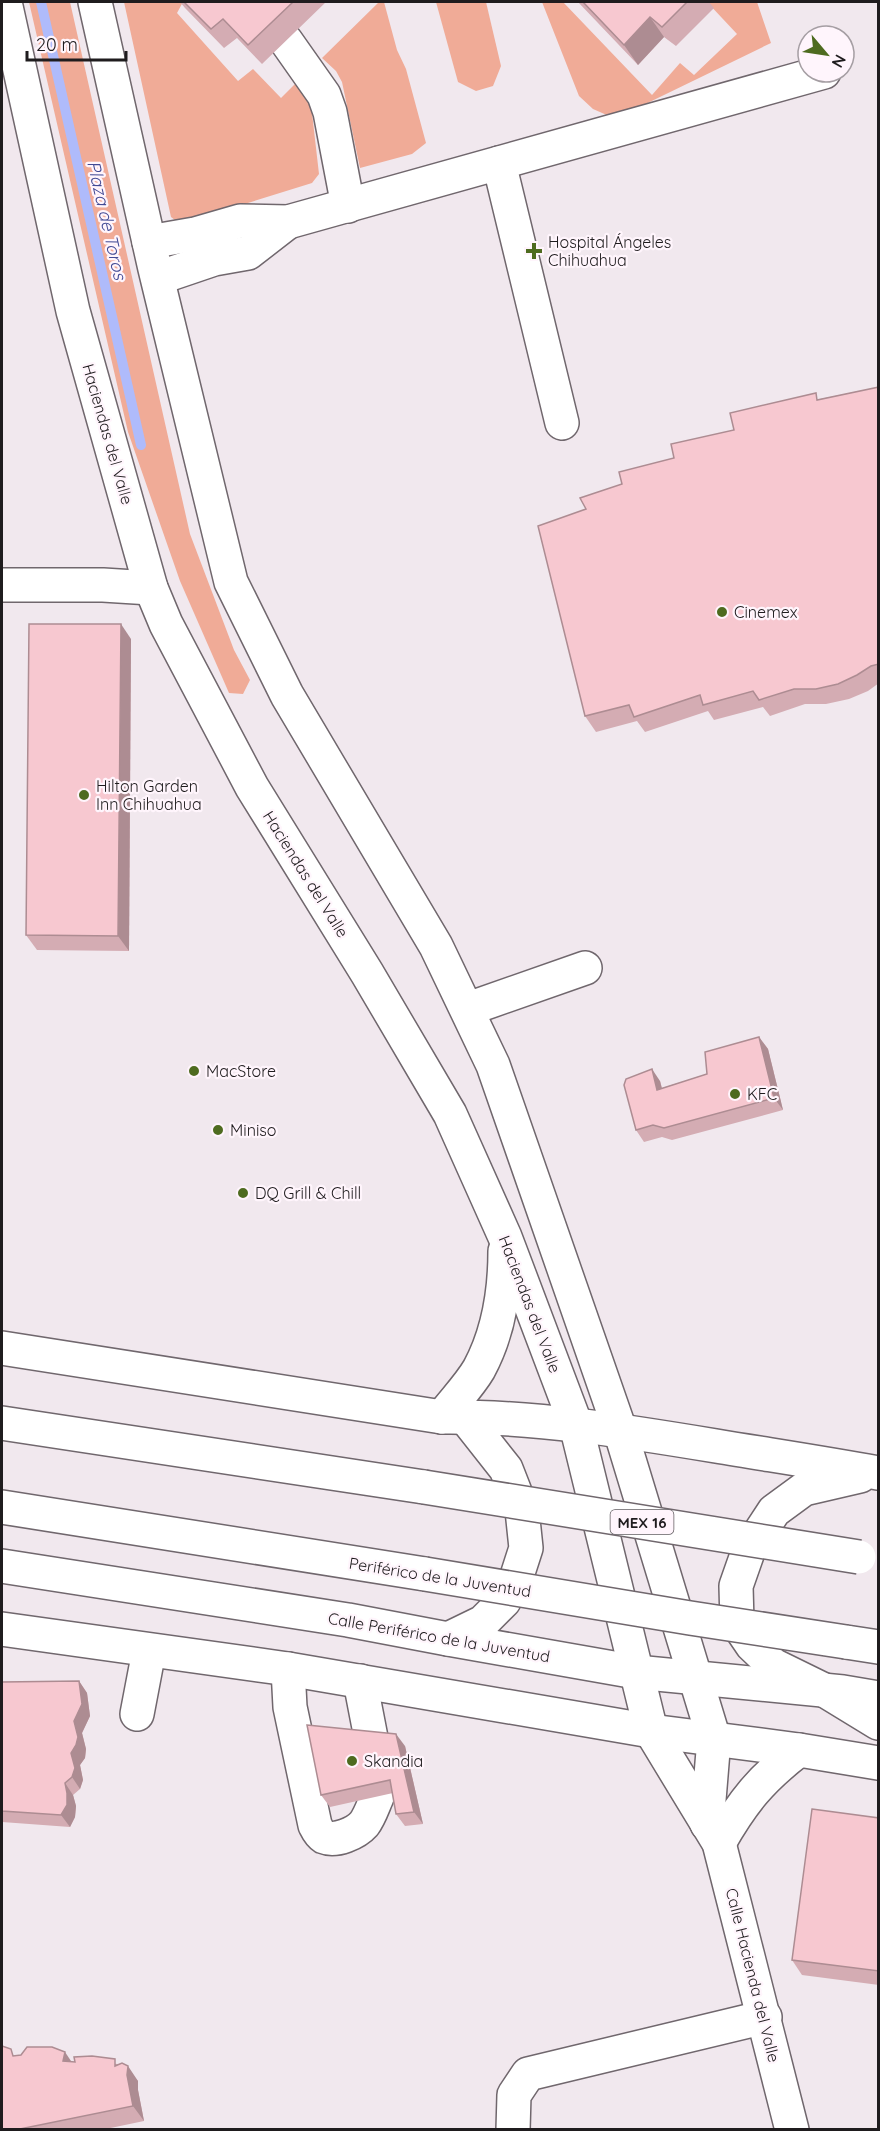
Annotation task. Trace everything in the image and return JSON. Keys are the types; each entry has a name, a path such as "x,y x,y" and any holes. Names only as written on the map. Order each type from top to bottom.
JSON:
{"main road":[{"name":"Haciendas del Valle","path":"5,2 73,311 152,588 166,624 252,787 367,972 450,1114 505,1238 576,1425 651,1731"},
{"path":"95,2 149,242 231,582 287,695 436,946 494,1065 620,1430 714,1739"},
{"path":"286,41 324,95 330,112 348,206"},
{"path":"149,242 195,234 240,221 288,222 796,80"},
{"path":"499,163 562,423"},
{"path":"158,278 214,259 248,253 288,222"},
{"path":"2,585 103,585 152,588"},
{"path":"468,1009 585,968"},
{"path":"454,1417 478,1369 498,1320 505,1281 505,1238"},
{"path":"528,1296 568,1280"},
{"path":"2,1348 454,1417 620,1430 877,1473"},
{"path":"448,1640 483,1622 504,1601 516,1579 526,1548 522,1510 506,1469 454,1417"},
{"name":"MEX 16","path":"2,1423 869,1558"},
{"path":"877,1473 804,1489 774,1511 749,1549 736,1586 737,1623 752,1645 773,1665 824,1690 879,1723"},
{"name":"Periférico de la Juventud","path":"2,1507 879,1647"},
{"name":"Calle Periférico de la Juventud","path":"2,1566 348,1620 448,1640 636,1672 824,1690 879,1698"},
{"path":"2,1629 288,1669 651,1731 879,1763"},
{"path":"137,1714 149,1651"},
{"path":"288,1669 290,1707 315,1825 320,1833 325,1838 338,1838 362,1826 377,1797"},
{"path":"360,1681 372,1743"},
{"name":"Calle Hacienda del Valle","path":"651,1731 713,1833 765,2017 791,2129"},
{"name":"Calle Hacienda del Valle","path":"713,1833 714,1739"},
{"path":"713,1833 736,1812 754,1788 799,1750"},
{"path":"513,2130 514,2096 528,2074 765,2017"}],"shaded area":[{"path":"29,2 70,2 190,534 234,650 250,680 243,694 229,693 180,581 128,432"},
{"path":"124,2 183,2 177,13 238,81 253,69 281,98 301,78 309,87 319,174 312,183 180,224 171,217"},
{"path":"379,2 384,2 397,50 406,69 426,143 412,154 360,168 342,82 336,71 322,58"},
{"path":"436,2 486,2 501,66 493,86 476,91 458,82"},
{"path":"542,2 563,2 652,95 680,63 694,75 737,34 707,2 757,2 771,43 629,112 609,116 593,109 579,96"}],"building":[{"path":"184,2 293,2 248,45 223,19 211,29"},
{"path":"583,2 687,2 662,27 650,17 624,45"},
{"name":"Cinemex","path":"879,387 879,664 838,684 816,689 794,689 759,700 753,691 703,705 700,695 634,717 629,705 585,716 538,526 586,509 580,498 622,484 619,472 674,458 671,444 734,430 730,413 816,393 817,400"},
{"name":"Hilton Garden Inn Chihuahua","path":"29,624 121,624 118,936 26,935"},
{"name":"KFC","path":"759,1037 774,1098 664,1128 653,1125 636,1130 624,1085 626,1079 652,1069 657,1090 707,1074 705,1052"},
{"path":"79,1681 82,1704 74,1721 78,1737 71,1753 75,1768 72,1777 65,1783 67,1805 61,1815 2,1811 2,1682"},
{"path":"307,1725 396,1734 414,1812 396,1814 390,1780 321,1795"},
{"path":"812,1809 879,1818 879,1971 792,1960"},
{"path":"2,2046 11,2049 13,2056 21,2055 27,2047 52,2047 65,2052 63,2061 75,2062 74,2057 92,2056 115,2059 115,2066 122,2063 128,2066 127,2075 133,2106 15,2130 2,2130"}],"waterway":[{"name":"Plaza de Toros","path":"41,2 141,445"}],"place":[{"name":"Hospital Ángeles Chihuahua","path":"534,251"},
{"name":"Cinemex","path":"722,612"},
{"name":"Hilton Garden Inn Chihuahua","path":"84,795"},
{"name":"MacStore","path":"194,1071"},
{"name":"KFC","path":"735,1094"},
{"name":"Miniso","path":"218,1130"},
{"name":"DQ Grill & Chill","path":"243,1193"},
{"name":"Skandia","path":"352,1761"}]}
